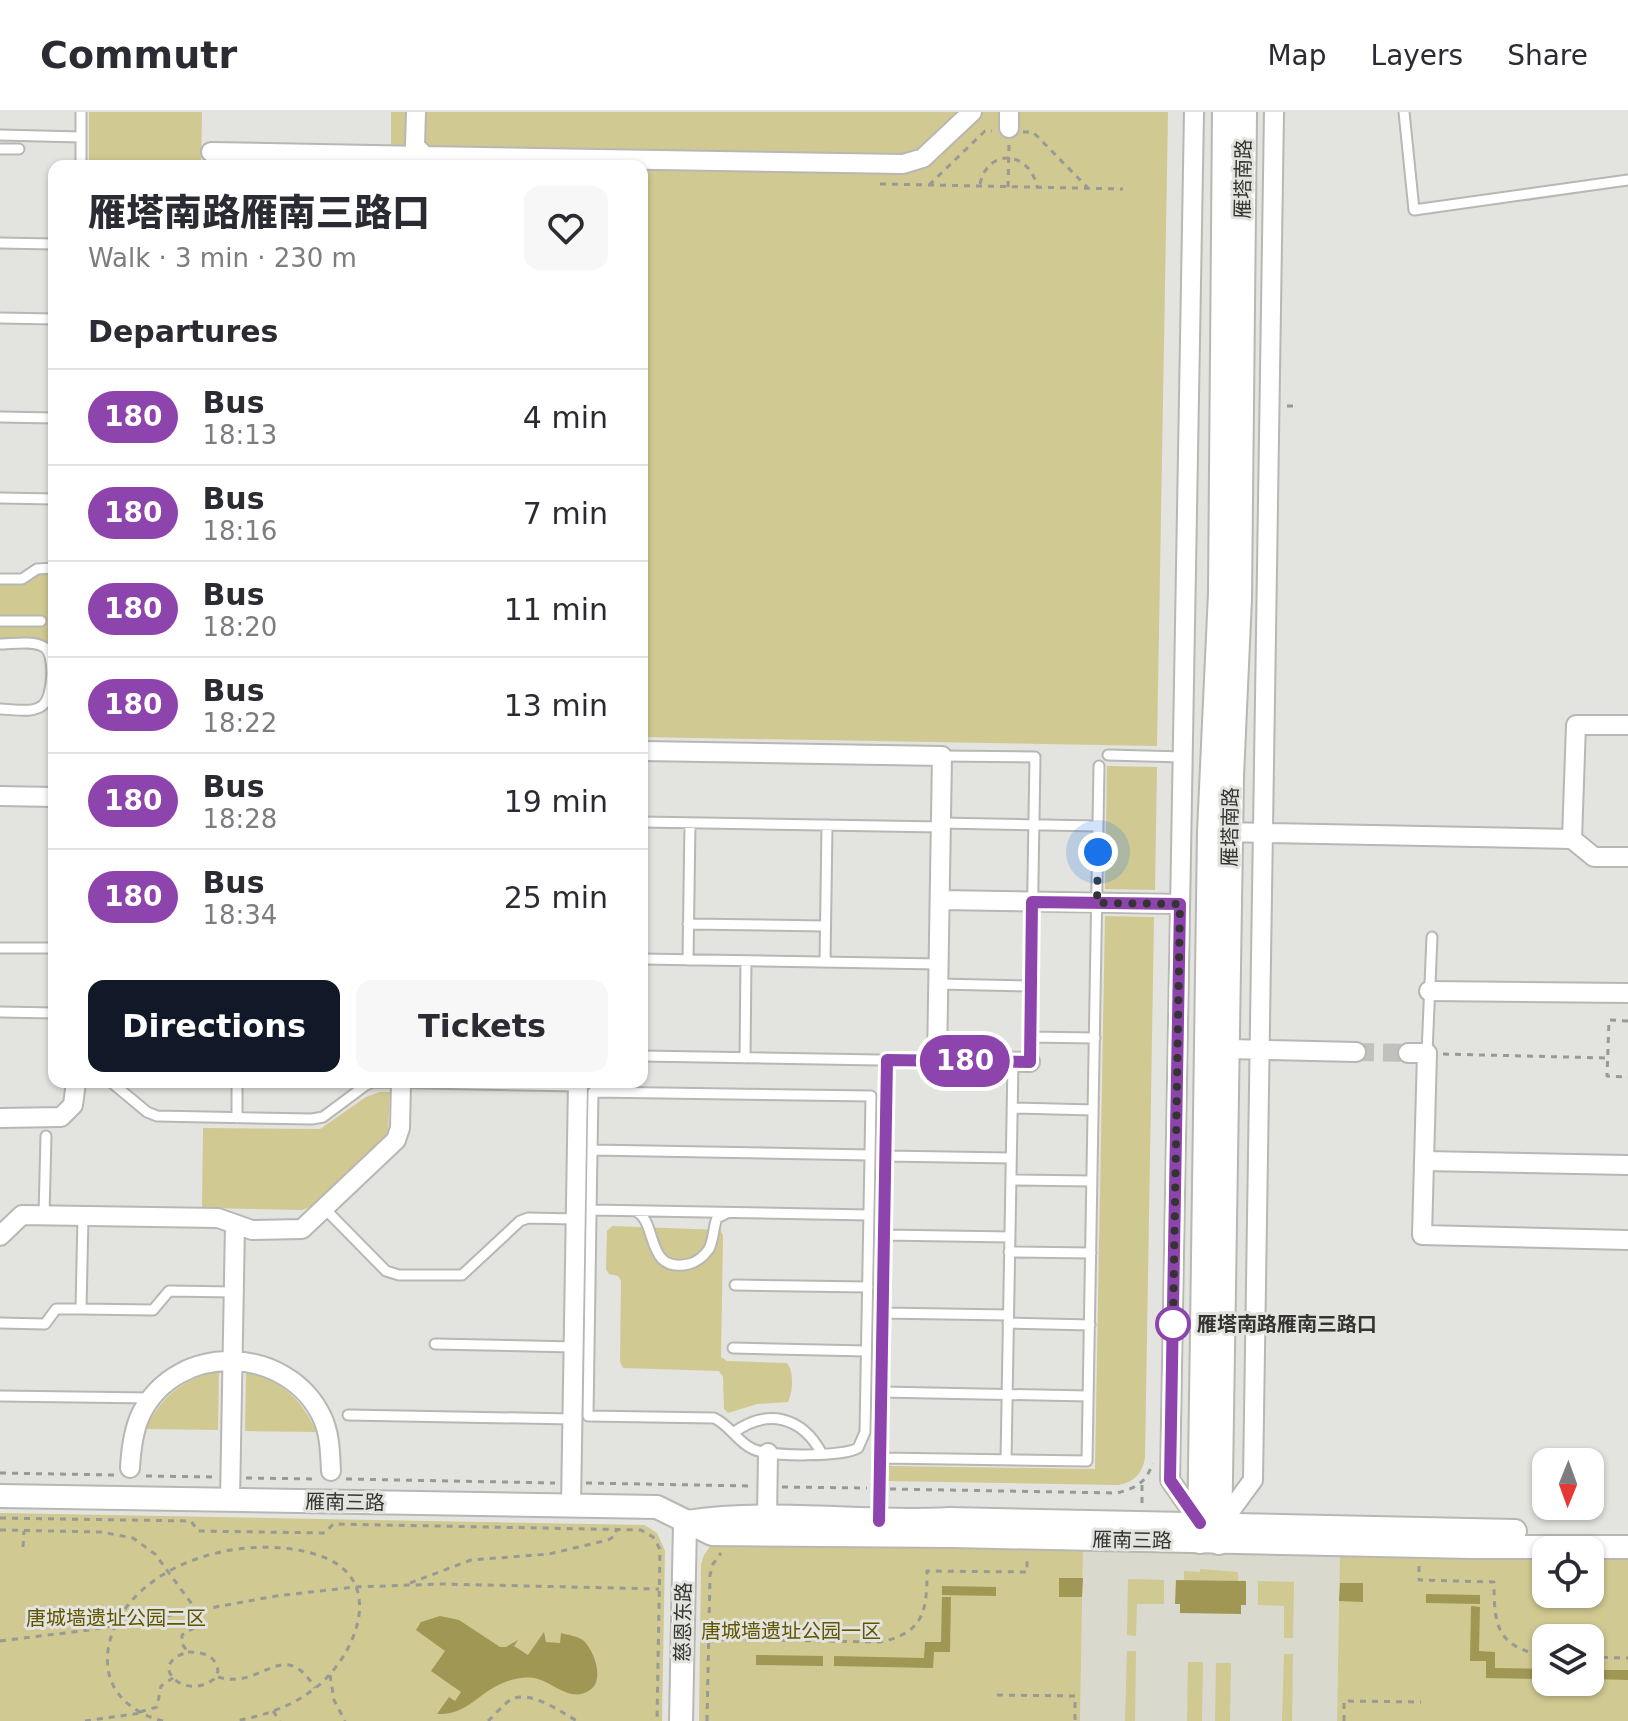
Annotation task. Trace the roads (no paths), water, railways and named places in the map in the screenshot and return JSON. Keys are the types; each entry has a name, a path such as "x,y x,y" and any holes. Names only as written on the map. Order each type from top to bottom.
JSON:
{"main road":[{"name":"雁塔南路","path":"1210,1533 1220,832 1225,112"},
{"name":"雁塔南路","path":"1210,1533 1227,1049 1220,832 1239,598 1244,112"}],"street":[{"path":"416,112 415,146 425,156"},
{"path":"211,152 910,164 929,153 972,112"},
{"path":"1194,112 1170,1480 1210,1533 1253,1480 1274,112"},
{"path":"1572,839 1576,725 1628,725"},
{"path":"648,751 942,756 937,1061 1021,1062"},
{"path":"0,796 48,797"},
{"path":"1220,832 1572,839 1594,857 1628,857"},
{"path":"940,900 1180,904"},
{"path":"1429,991 1628,993"},
{"path":"1227,1049 1356,1052"},
{"path":"1418,1053 1424,1161 1422,1235 1628,1240"},
{"path":"0,1118 61,1117 73,1105 75,1088"},
{"path":"0,1236 22,1215 218,1218 252,1230 298,1230 306,1227 396,1140 400,1128 401,1088"},
{"path":"571,1506 574,1347 584,1214 578,1088"},
{"path":"1424,1161 1628,1165"},
{"path":"230,1500 235,1224"},
{"path":"130,1468 132,1440 141,1414 151,1398 179,1374 205,1363 232,1359 260,1364 285,1375 307,1394 322,1417 330,1443 331,1471"},
{"path":"767,1518 768,1453"},
{"name":"雁南三路","path":"0,1496 657,1507 712,1534 1628,1532"},
{"name":"雁南三路","path":"685,1523 718,1518 949,1519 1472,1547 1628,1547"},
{"name":"慈恩东路","path":"681,1721 685,1523"}],"lane":[{"path":"81,112 81,160"},
{"path":"1404,112 1414,210 1628,180"},
{"path":"0,135 81,137"},
{"path":"0,149 19,149"},
{"path":"0,243 48,244"},
{"path":"0,318 48,319"},
{"path":"0,417 48,418"},
{"path":"0,498 48,499"},
{"path":"0,579 22,579 37,569 48,568"},
{"path":"0,621 41,621"},
{"path":"0,644 42,645 48,650"},
{"path":"0,709 34,709 45,704 48,698"},
{"path":"1108,755 1183,757"},
{"path":"942,756 1035,757 1030,1037 1021,1062 1012,1108 1006,1460"},
{"path":"880,1458 1087,1461 1099,766"},
{"path":"648,822 1098,826"},
{"path":"688,960 690,823"},
{"path":"825,962 827,825"},
{"path":"688,924 825,926"},
{"path":"1418,1053 1429,991 1432,937"},
{"path":"0,948 48,948"},
{"path":"648,959 939,964"},
{"path":"745,1058 746,961"},
{"path":"938,984 1031,986"},
{"path":"0,1012 48,1013"},
{"path":"1030,1037 1095,1038"},
{"path":"648,1056 937,1061"},
{"path":"879,1521 887,1060"},
{"path":"118,1088 147,1112 157,1116 316,1119 362,1088"},
{"path":"237,1088 237,1118"},
{"path":"593,1092 871,1096 863,1441 851,1452 768,1453 748,1446 714,1418 588,1416 584,1214 592,1150 593,1092"},
{"path":"1012,1108 1093,1110"},
{"path":"44,1215 46,1136"},
{"path":"592,1150 870,1155"},
{"path":"885,1156 1011,1158"},
{"path":"1011,1180 1092,1181"},
{"path":"325,1209 386,1271 399,1275 462,1275 520,1221 528,1218 630,1211 869,1215"},
{"path":"630,1211 645,1217 649,1223 652,1245 658,1255 680,1265 703,1257 710,1247 717,1218 730,1213"},
{"path":"81,1309 83,1216"},
{"path":"884,1235 1010,1237"},
{"path":"1009,1252 1091,1253"},
{"path":"735,1285 868,1287"},
{"path":"0,1323 45,1324 56,1309 153,1310 169,1291 234,1292"},
{"path":"882,1313 1090,1325"},
{"path":"435,1344 574,1347"},
{"path":"733,1348 866,1351"},
{"path":"881,1392 1088,1396"},
{"path":"0,1396 151,1398"},
{"path":"348,1415 572,1419"},
{"path":"733,1433 756,1420 783,1419 807,1431 822,1454"}],"tunnel":[{"path":"1356,1052 1408,1053"}],"place":[{"name":"雁塔南路雁南三路口","path":"1173,1324"}],"park label":[{"name":"唐城墙遗址公园二区","path":"116,1618"},
{"name":"唐城墙遗址公园一区","path":"791,1631"}]}
